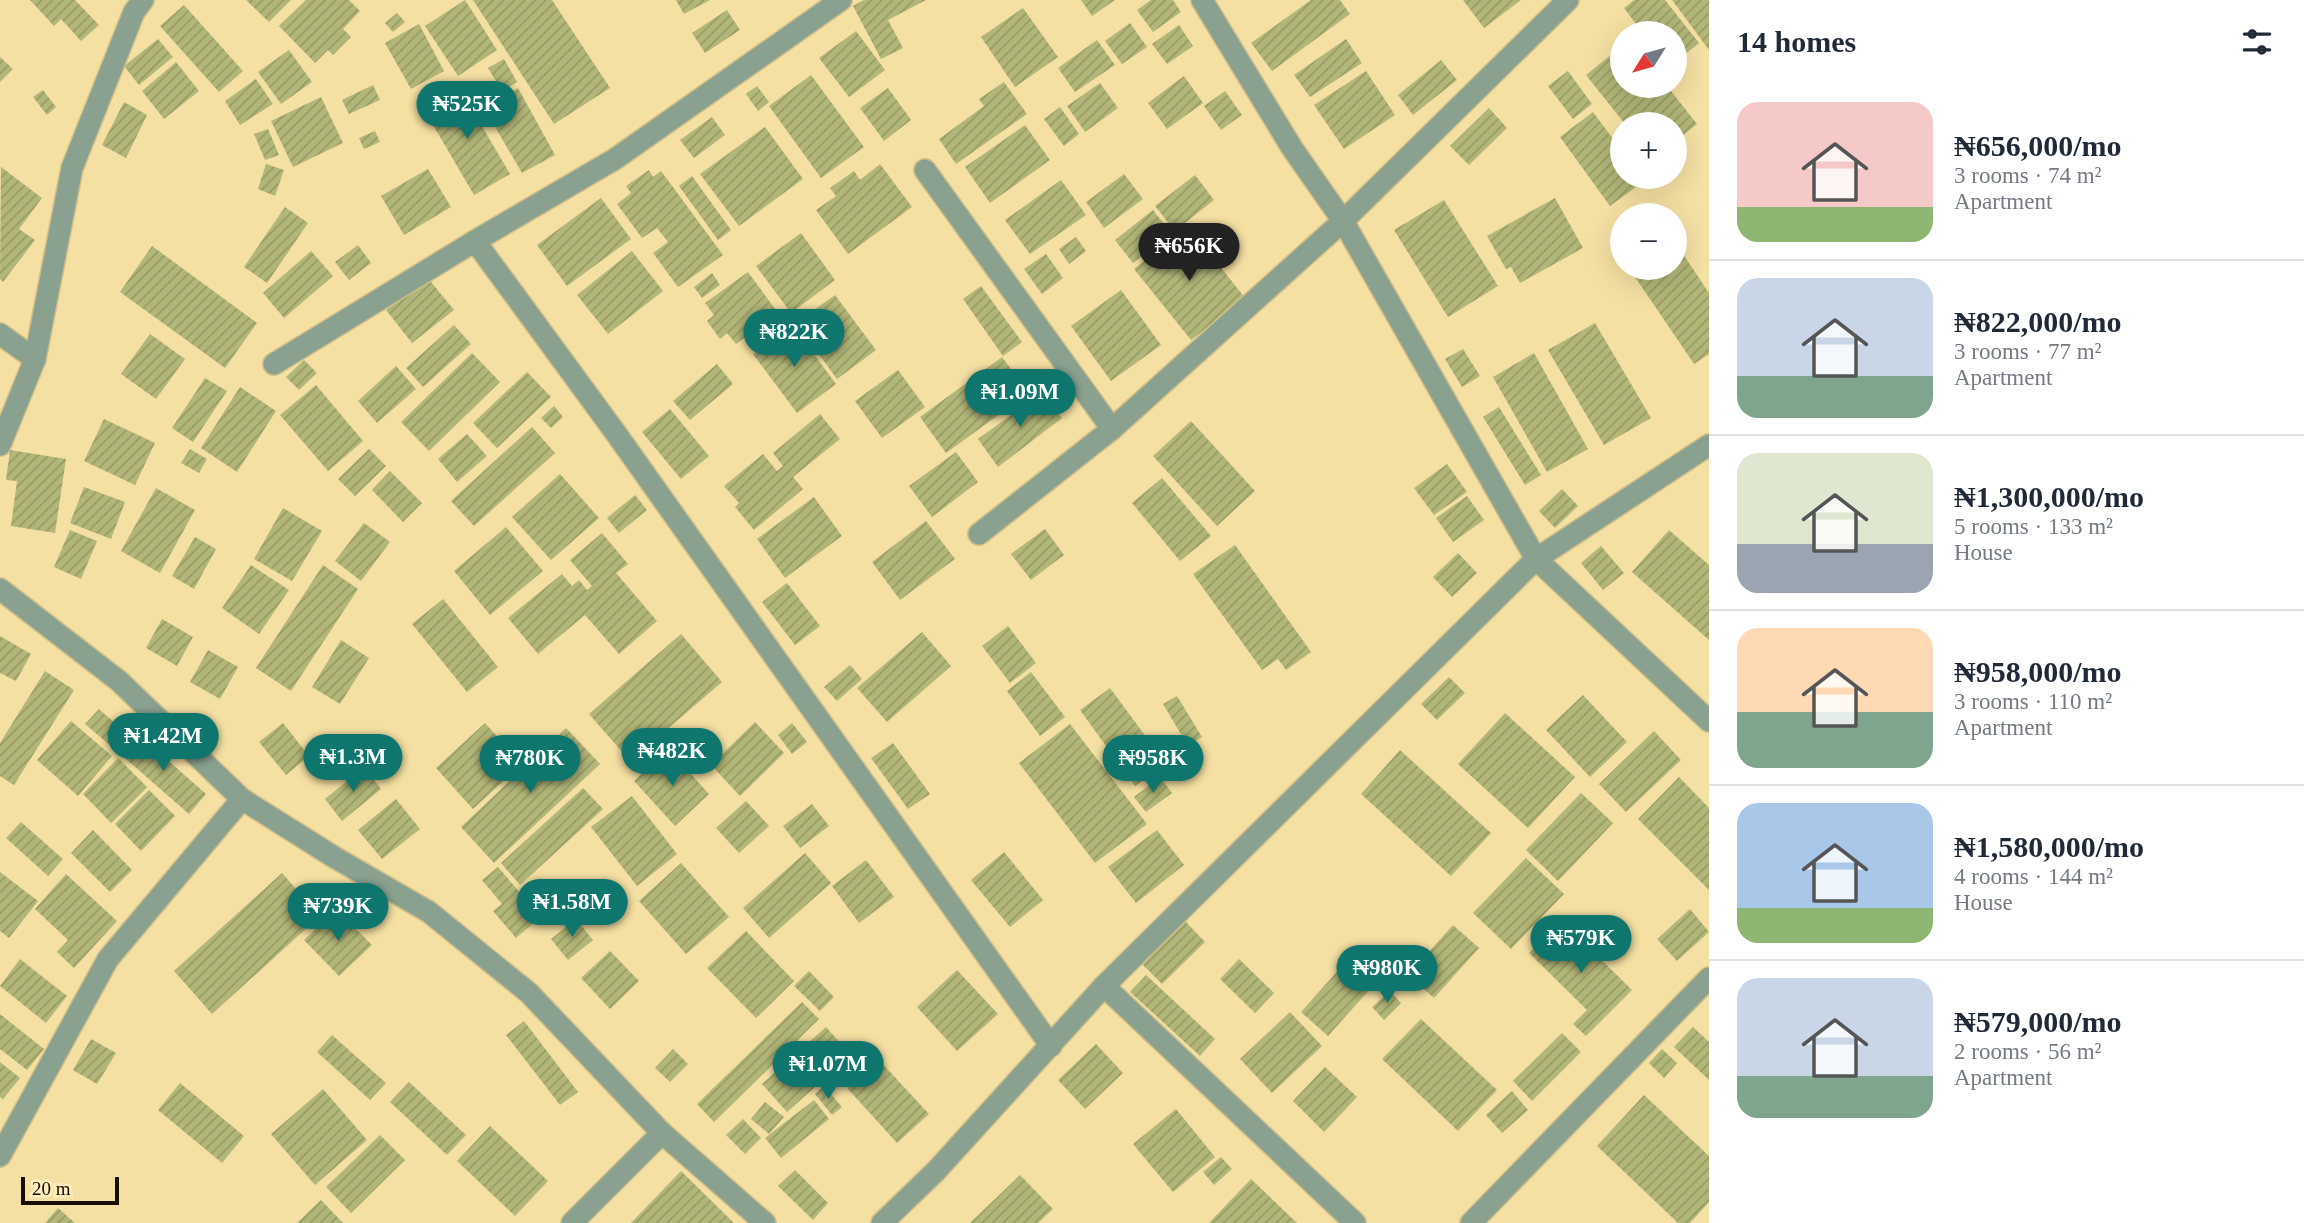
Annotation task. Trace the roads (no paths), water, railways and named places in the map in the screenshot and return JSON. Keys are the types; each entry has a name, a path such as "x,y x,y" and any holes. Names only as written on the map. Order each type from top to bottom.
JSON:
{"street":[{"path":"274,364 614,159 841,0"},
{"path":"1202,0 1292,148 1342,221 1536,559 1709,722"},
{"path":"979,534 1112,429 1342,221 1567,0"},
{"path":"0,445 35,359 72,168 134,4"},
{"path":"925,170 1112,429"},
{"path":"475,241 615,432 1051,1046"},
{"path":"0,334 35,359"},
{"path":"882,1223 936,1171 1104,986 1536,559 1709,445"},
{"path":"0,589 120,681 242,799 429,912 529,993 662,1133 765,1223"},
{"path":"0,1156 108,959 242,799"},
{"path":"1471,1223 1709,978"},
{"path":"1104,986 1355,1223"},
{"path":"572,1223 662,1133"}]}
